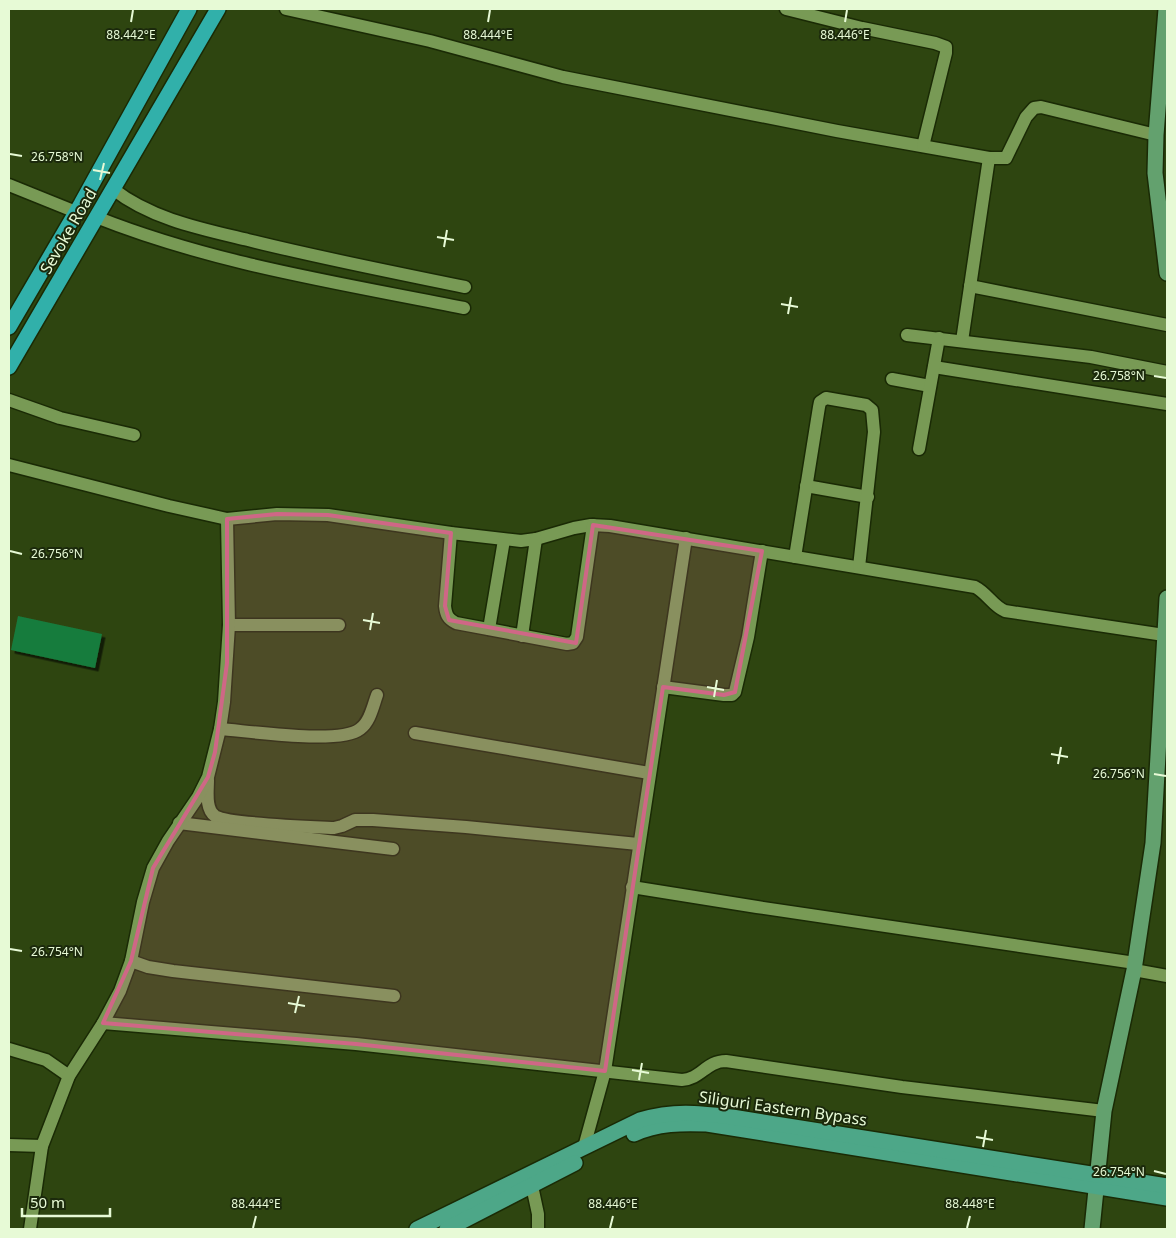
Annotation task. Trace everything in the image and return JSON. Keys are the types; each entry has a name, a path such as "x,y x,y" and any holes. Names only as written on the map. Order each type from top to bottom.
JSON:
{"highway":[{"name":"Sevoke Road","path":"9,327 76,212 189,9"},
{"name":"Sevoke Road","path":"9,367 218,9"}],"main road":[{"name":"Siliguri Eastern Bypass","path":"417,1229 640,1120 660,1114 676,1112 742,1118 1097,1181 1167,1198"},
{"name":"Siliguri Eastern Bypass","path":"447,1229 575,1162 645,1129 686,1123 708,1124 1097,1181 1167,1186"}],"street":[{"path":"286,9 430,41 563,77 989,158 1006,158 1026,116 1034,108 1041,107 1156,135"},
{"path":"786,9 946,47 923,146"},
{"path":"1166,18 1156,135 1161,174 1167,273"},
{"path":"962,341 989,158"},
{"path":"9,185 76,212"},
{"path":"113,189 154,213 205,230 323,259 465,287"},
{"path":"96,217 138,234 235,262 464,308"},
{"path":"970,286 1167,325"},
{"path":"907,335 1091,357 1167,372"},
{"path":"919,449 940,338"},
{"path":"934,367 1167,404"},
{"path":"892,379 930,386"},
{"path":"795,556 819,407 823,399 834,400 866,406 872,410 874,432 860,567"},
{"path":"9,400 60,418 134,435"},
{"path":"9,465 168,506 227,519 277,514 328,515 521,541 536,539 574,528 593,525 610,526 975,587 995,605 1005,611 1165,638"},
{"path":"806,486 868,497"},
{"path":"30,1229 42,1146 69,1076 103,1023 120,991 130,961 143,902 153,868 179,823 198,797 208,777 220,729 224,702 229,625 227,519"},
{"path":"451,533 445,614 449,620 489,630 566,644 575,642 593,525"},
{"path":"584,1147 605,1070 686,538"},
{"path":"522,636 536,539"},
{"path":"489,630 504,540"},
{"path":"663,687 724,695 732,695 735,692 748,637 762,551"},
{"path":"1092,1229 1104,1111 1134,966 1153,843 1167,598"},
{"path":"229,625 339,625"},
{"path":"220,729 300,736 332,737 348,735 360,730 365,725 377,695"},
{"path":"415,733 649,773"},
{"path":"208,777 208,803 211,811 216,817 238,821 334,828 355,820 373,820 638,844"},
{"path":"179,823 393,850"},
{"path":"632,887 1134,966 1167,976"},
{"path":"130,961 173,972 394,996"},
{"path":"103,1023 356,1044 690,1079 709,1065 718,1061 726,1061 902,1087 1104,1111"},
{"path":"9,1049 46,1060 69,1076"},
{"path":"9,1145 42,1146"},
{"path":"532,1186 536,1199 538,1229"}],"highlighted area":[{"path":"277,514 328,515 451,533 445,606 449,620 576,643 593,525 762,551 735,692 724,695 663,687 605,1071 356,1044 103,1023 131,961 153,868 208,777 215,752 227,663 227,519"}],"building":[{"path":"18,616 102,634 95,668 11,650"}]}
